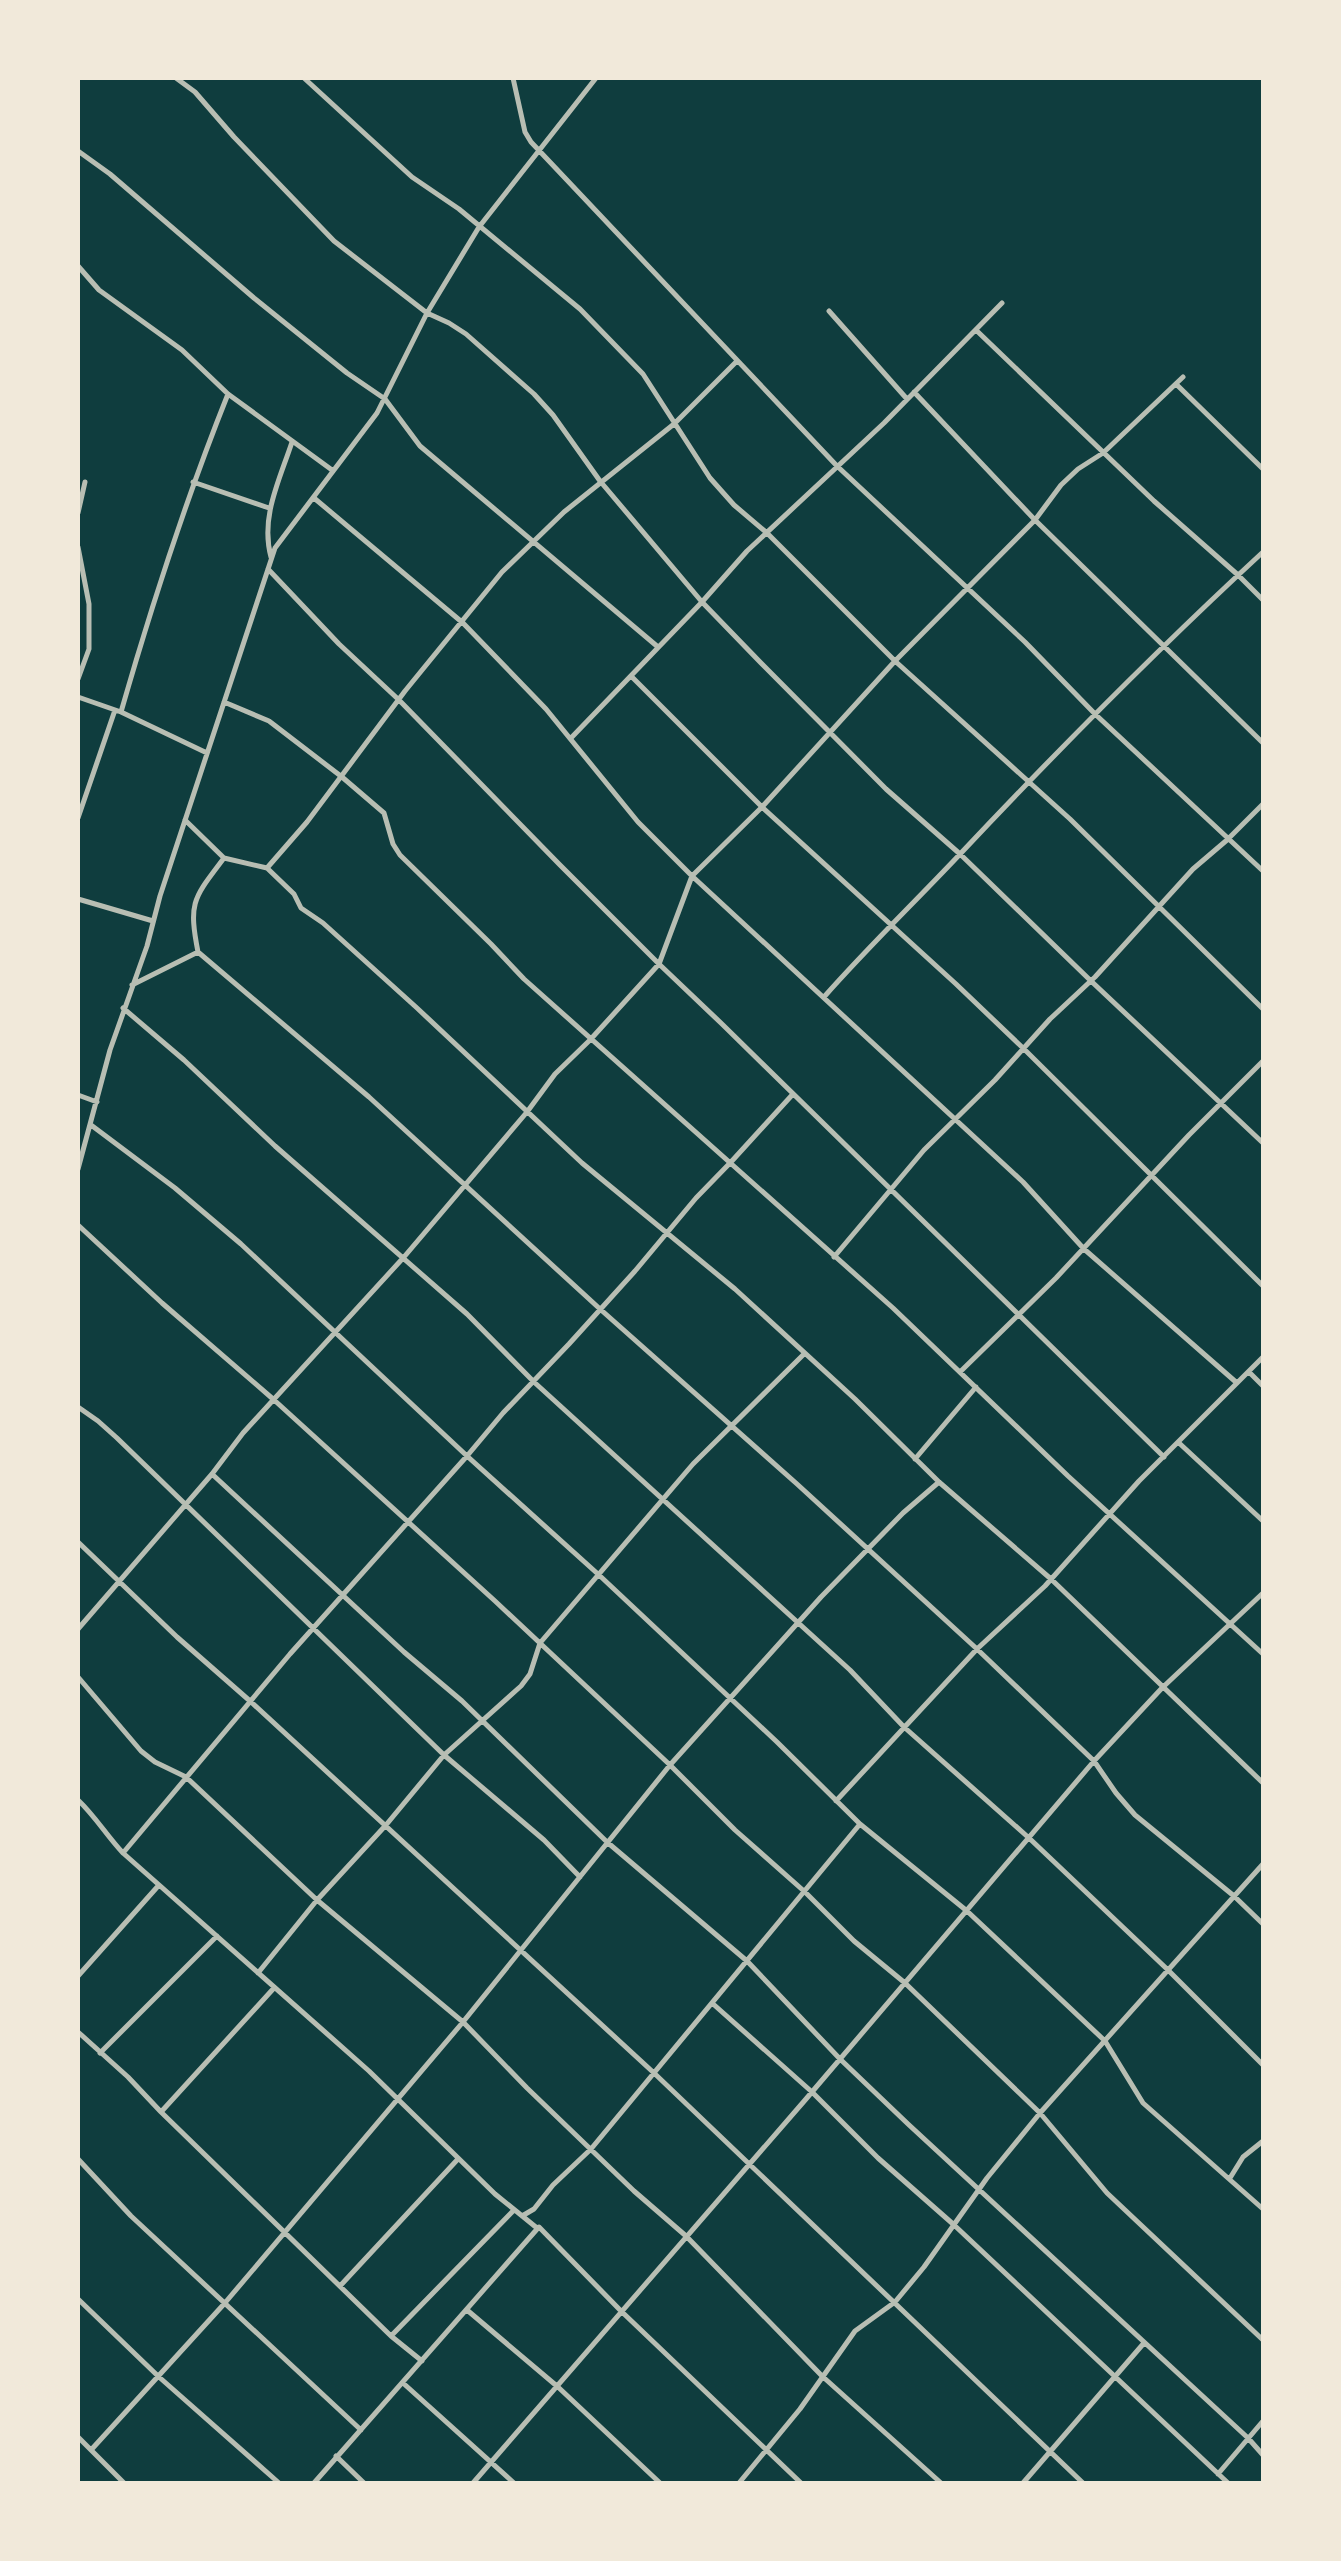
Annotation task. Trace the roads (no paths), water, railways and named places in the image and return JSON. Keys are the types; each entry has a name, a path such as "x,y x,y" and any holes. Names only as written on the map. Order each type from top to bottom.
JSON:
{"street":[{"path":"176,78 195,92 334,241 427,313 459,329 534,394 553,415 600,481 702,602 886,789 960,854 1263,1143"},
{"path":"304,78 402,169 459,209 580,309 643,374 718,488 895,661 1030,782 1263,1009"},
{"path":"513,78 525,132 539,150 737,361 837,466 1263,871"},
{"path":"78,1169 123,1008 271,559 281,538 314,498 385,399 427,313 479,227 596,78"},
{"path":"78,151 110,174 254,298 347,373 385,399 420,446 658,647"},
{"path":"78,266 99,290 182,350 228,394 332,470"},
{"path":"571,738 747,551 977,331 1002,303"},
{"path":"829,311 907,399"},
{"path":"977,331 1154,501 1263,600"},
{"path":"267,868 307,822 433,656 502,572 600,481 674,424 737,361"},
{"path":"78,1629 212,1474 243,1433 404,1257 527,1112 555,1074 659,964 692,876 762,807 895,661 1035,520 1061,485 1078,469 1103,453 1183,377"},
{"path":"1176,384 1263,469"},
{"path":"914,392 1035,520 1263,743"},
{"path":"78,818 118,711 193,482 228,394"},
{"path":"271,559 267,544 269,508 292,442"},
{"path":"78,513 85,482"},
{"path":"193,482 269,508"},
{"path":"314,498 463,623 546,709 638,822 692,876 1023,1182 1084,1249 1237,1383"},
{"path":"78,547 89,593 89,649 78,679"},
{"path":"824,997 1095,714 1263,552"},
{"path":"268,569 659,964 1164,1457"},
{"path":"631,676 762,807 1024,1049 1263,1286"},
{"path":"78,697 118,711 207,753"},
{"path":"224,702 280,729 384,813 393,844 400,855 524,979 731,1162 1263,1654"},
{"path":"834,1257 924,1150 1050,1019 1091,981 1193,869 1263,804"},
{"path":"185,820 224,858 267,868 294,894 301,908 323,923 527,1112 667,1235 735,1289 939,1482 1051,1579 1263,1783"},
{"path":"224,858 197,894 193,908 192,922 198,952 325,1059 977,1649 1094,1761 1135,1815 1234,1896 1263,1924"},
{"path":"78,899 153,921"},
{"path":"132,985 198,952"},
{"path":"123,1008 467,1314 534,1382 850,1670 904,1727 1029,1838 1263,2065"},
{"path":"960,1372 1084,1249 1263,1061"},
{"path":"123,1853 250,1701 503,1413 793,1094"},
{"path":"78,1095 97,1102"},
{"path":"91,1125 166,1181 241,1244 599,1575 860,1824 967,1911 1105,2041 1143,2103 1161,2122 1263,2209"},
{"path":"78,1225 408,1522 854,1941 905,1983 1040,2113 1107,2193 1263,2340"},
{"path":"258,1973 317,1900 386,1825 444,1755 521,1686 530,1674 540,1643 693,1464 804,1354"},
{"path":"836,1801 977,1649 1051,1579 1109,1513 1263,1357"},
{"path":"1249,1372 1263,1386"},
{"path":"915,1459 976,1387"},
{"path":"78,1407 98,1421 444,1755 544,1840 580,1877"},
{"path":"1178,1442 1263,1521"},
{"path":"212,1474 481,1720 607,1842 747,1961 840,2059 1263,2455"},
{"path":"91,2450 224,2304 463,2022 670,1765 867,1550 939,1482"},
{"path":"78,1542 177,1637 654,2073 1083,2483"},
{"path":"473,2483 1094,1761 1162,1688 1263,1593"},
{"path":"78,1677 141,1751 155,1762 186,1777 317,1900 463,2022 527,2088 686,2236 822,2376 941,2483"},
{"path":"78,1800 123,1853 398,2098 514,2210 539,2227 621,2311 801,2483"},
{"path":"522,2216 534,2209 553,2185 591,2149 860,1824"},
{"path":"739,2483 800,2409 855,2331 895,2302 924,2267 978,2189 1040,2113 1263,1864"},
{"path":"78,1976 159,1885"},
{"path":"100,2053 217,1936"},
{"path":"161,2112 274,1988"},
{"path":"712,2003 812,2092 878,2158 953,2224 1228,2483"},
{"path":"78,2032 128,2077 391,2336 422,2361"},
{"path":"1230,2178 1243,2157 1263,2141"},
{"path":"78,2159 131,2216 361,2430"},
{"path":"340,2286 458,2159"},
{"path":"391,2336 514,2210"},
{"path":"314,2483 539,2227"},
{"path":"78,2299 159,2377 279,2483"},
{"path":"467,2310 558,2387 660,2483"},
{"path":"1023,2483 1144,2343"},
{"path":"403,2383 514,2483"},
{"path":"1218,2474 1263,2421"},
{"path":"78,2437 124,2483"},
{"path":"336,2456 364,2483"}]}
